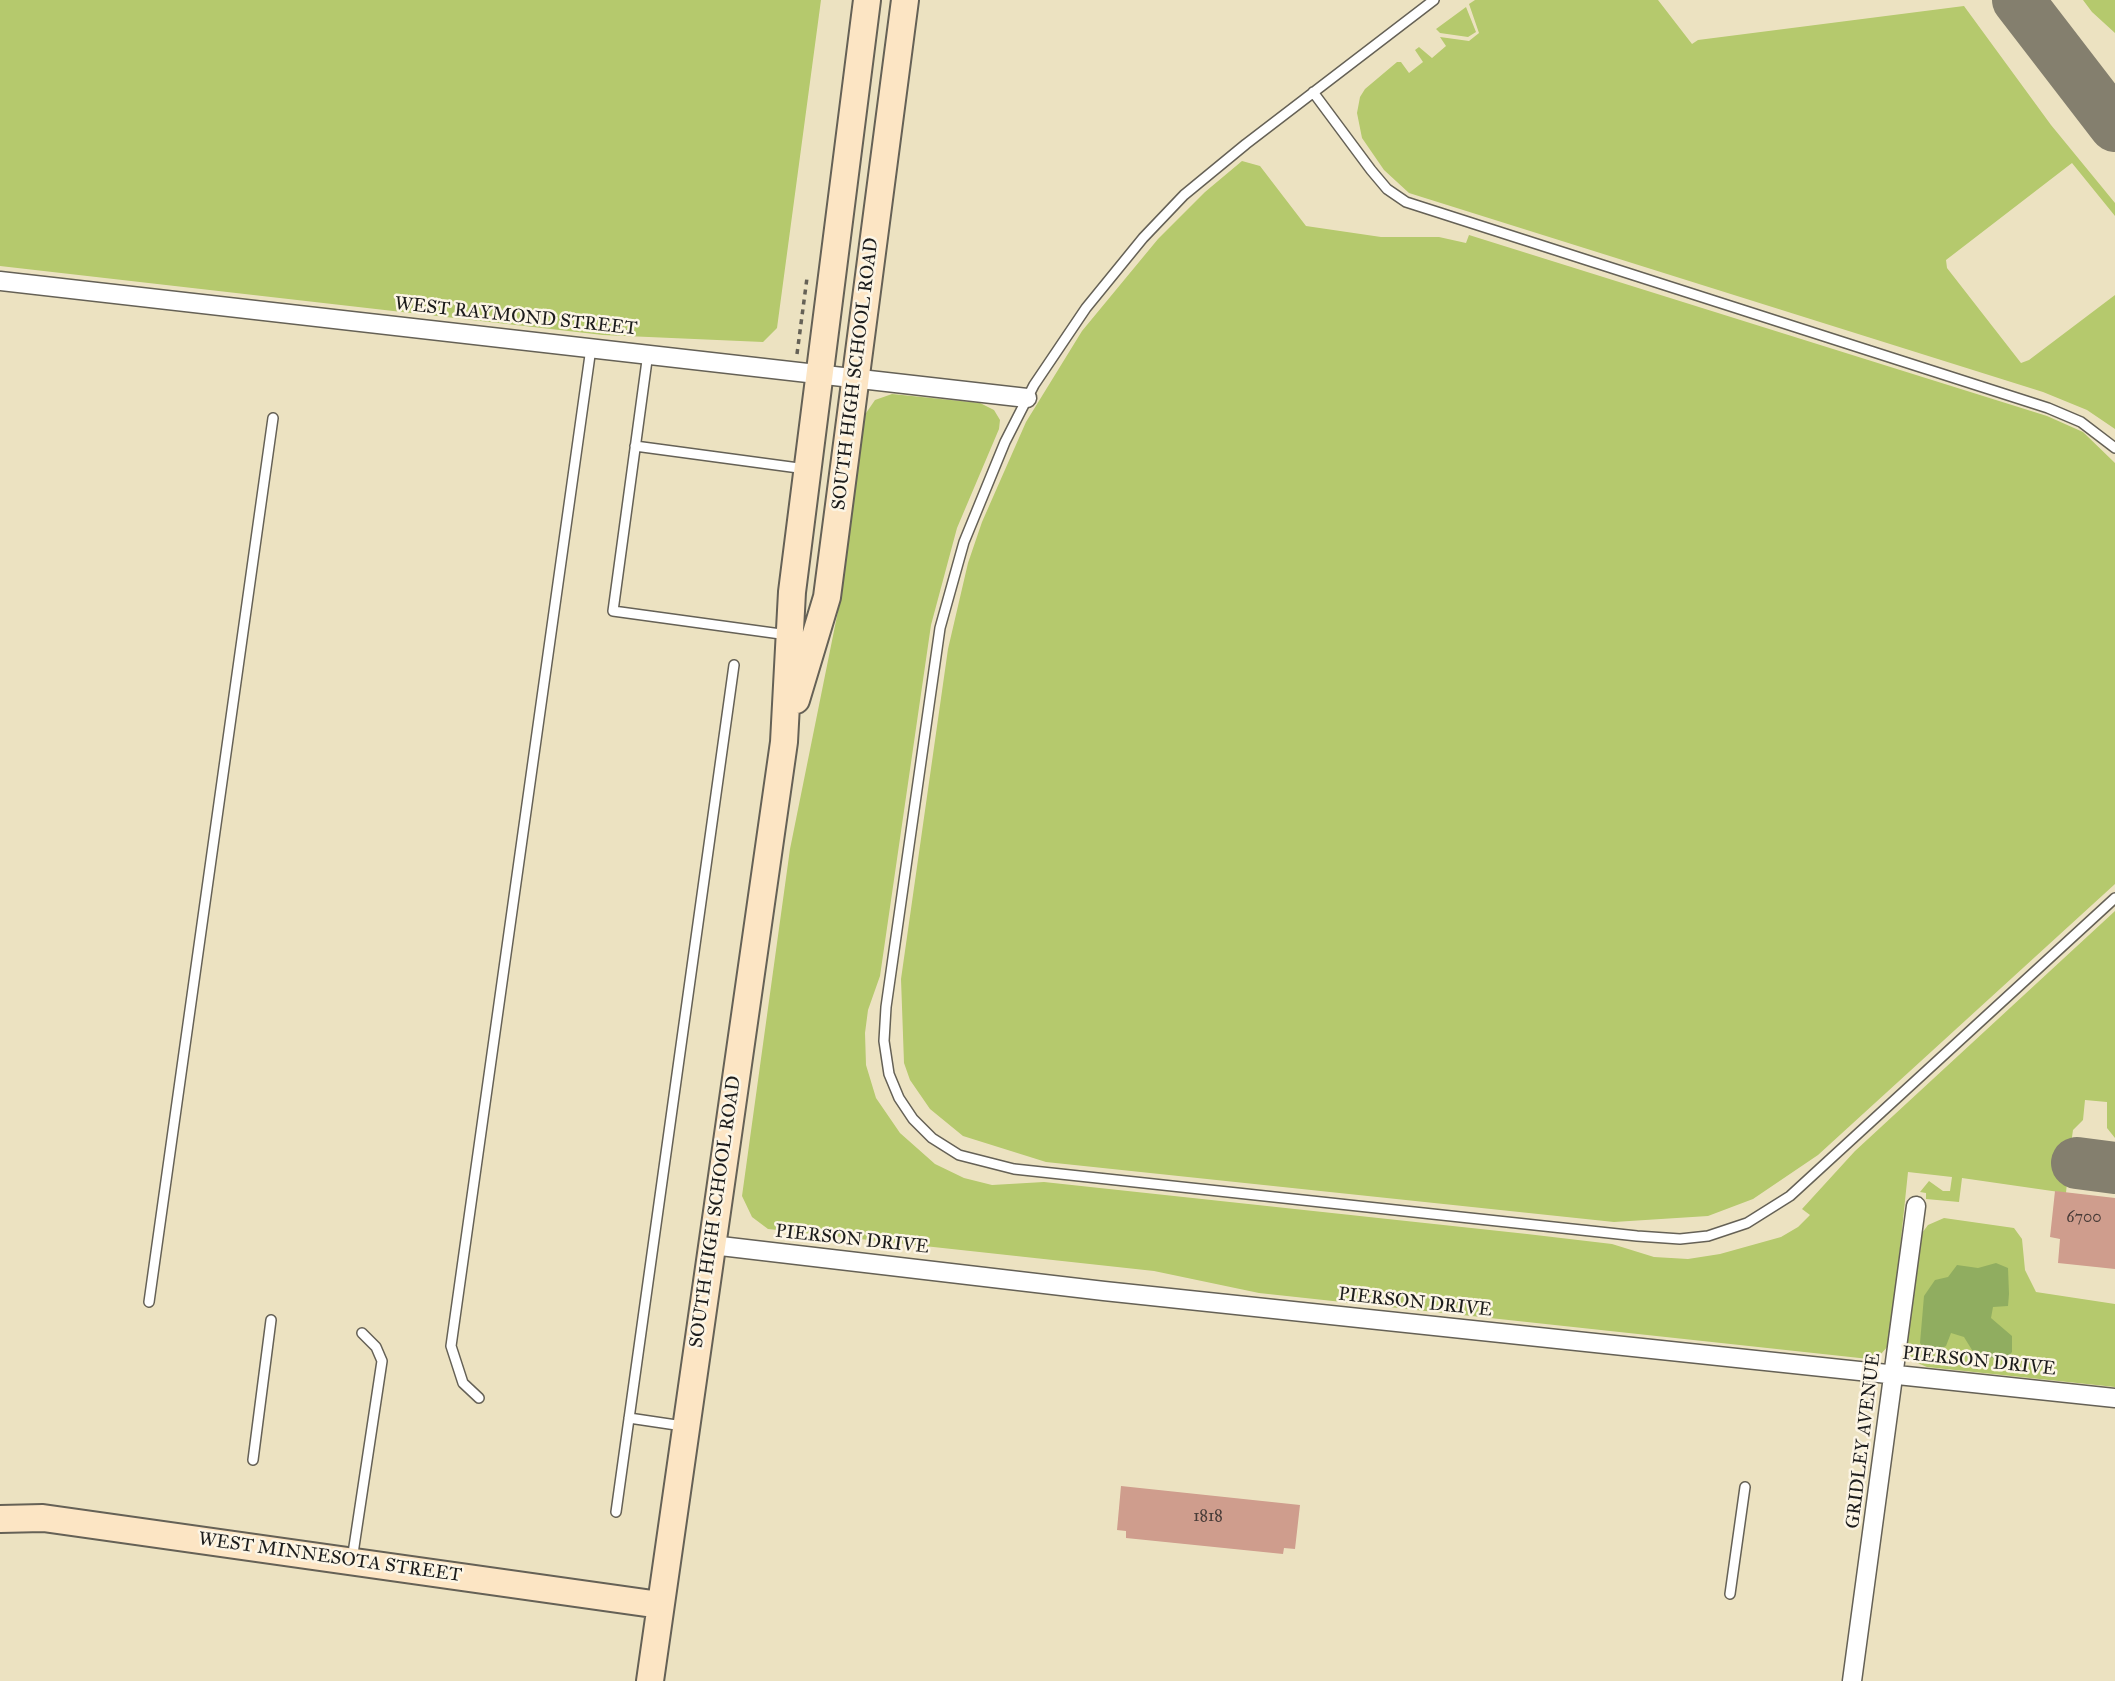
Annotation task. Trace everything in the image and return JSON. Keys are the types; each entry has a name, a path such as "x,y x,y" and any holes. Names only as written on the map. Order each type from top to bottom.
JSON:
{"street":[{"name":"SOUTH HIGH SCHOOL ROAD","path":"650,1681 784,742 790,635 808,469 867,0"},
{"name":"SOUTH HIGH SCHOOL ROAD","path":"784,742 827,597 905,0"},
{"name":"WEST RAYMOND STREET","path":"0,281 821,372 1027,398"},
{"name":"GRIDLEY AVENUE","path":"1852,1681 1916,1206"},
{"name":"PIERSON DRIVE","path":"712,1245 1104,1291 2115,1398"},
{"name":"WEST MINNESOTA STREET","path":"0,1519 43,1517 660,1605"}],"lane":[{"path":"1434,0 1184,195 1143,238 1086,308 1027,398 971,523 940,628 884,1026 886,1058 899,1098 924,1130 959,1154 1014,1169 1651,1237 1707,1236 1747,1223 1790,1196 2115,898"},
{"path":"1313,92 1371,170 1387,188 1406,202 2048,408 2081,422 2115,448"},
{"path":"479,1398 463,1383 451,1346 592,348"},
{"path":"648,353 612,611 790,635"},
{"path":"149,1302 273,418"},
{"path":"635,446 808,469"},
{"path":"616,1512 734,665"},
{"path":"253,1460 271,1320"},
{"path":"352,1561 382,1361 376,1347 362,1333"},
{"path":"629,1418 686,1426"},
{"path":"1730,1594 1745,1487"}],"green space":[{"path":"0,0 821,0 777,328 763,342 603,335 0,266"},
{"path":"1475,0 1658,0 1692,44 1698,40 1964,6 2051,125 2115,203 2115,216 2072,163 1946,260 1947,268 2021,363 2029,360 2115,295 2115,429 2087,410 2043,392 1409,193 1384,170 1362,138 1357,113 1360,97 1365,89 1397,62 1401,62 1409,73 1423,62 1415,50 1419,47 1432,58 1446,46 1440,37 1469,41 1479,33 1469,4"},
{"path":"2083,0 2115,0 2115,33 2092,12"},
{"path":"1466,7 1476,32 1468,37 1440,33 1436,29"},
{"path":"1242,161 1260,166 1306,226 1381,237 1439,237 1466,243 1469,235 2047,416 2083,432 2115,463 2115,884 1818,1155 1753,1199 1708,1216 1614,1222 1046,1162 963,1136 930,1109 910,1080 904,1063 901,979 948,649 968,563 982,522 1026,422 1082,331 1158,239 1205,192"},
{"path":"892,394 980,403 994,410 1000,420 999,429 957,528 931,625 880,976 868,1010 865,1033 866,1065 876,1098 900,1133 935,1164 964,1178 992,1185 1044,1182 1527,1234 1612,1244 1654,1257 1688,1259 1720,1254 1781,1237 1798,1227 1810,1215 1802,1209 1855,1151 2115,911 2115,1138 2107,1128 2107,1102 2085,1100 2083,1120 2073,1130 2070,1151 2062,1150 2061,1160 2069,1161 2066,1193 1962,1178 1959,1202 1926,1199 1926,1193 1920,1192 1929,1181 1943,1191 1950,1191 1952,1177 1908,1172 1890,1344 1880,1355 1869,1359 1259,1293 1154,1271 768,1229 752,1217 742,1196 790,849 838,611 864,416 875,400"},
{"path":"1944,1218 2014,1228 2022,1239 2025,1270 2036,1292 2115,1304 2115,1387 1927,1367 1915,1362 1908,1352 1907,1343 1919,1237 1928,1225"},
{"path":"1996,1263 2008,1268 2008,1306 1993,1307 1991,1318 2012,1336 2012,1352 2004,1361 1989,1357 1972,1350 1964,1337 1951,1333 1946,1346 1936,1351 1927,1351 1920,1343 1924,1296 1935,1280 1948,1277 1957,1265 1978,1268"}],"building":[{"path":"2055,1191 2115,1198 2115,1269 2058,1263 2060,1239 2050,1237"},
{"path":"1121,1486 1300,1505 1295,1549 1284,1548 1283,1554 1126,1538 1126,1531 1117,1530"}],"taxiway":[{"path":"2018,0 2115,126"},
{"path":"2077,1163 2115,1168"}]}
